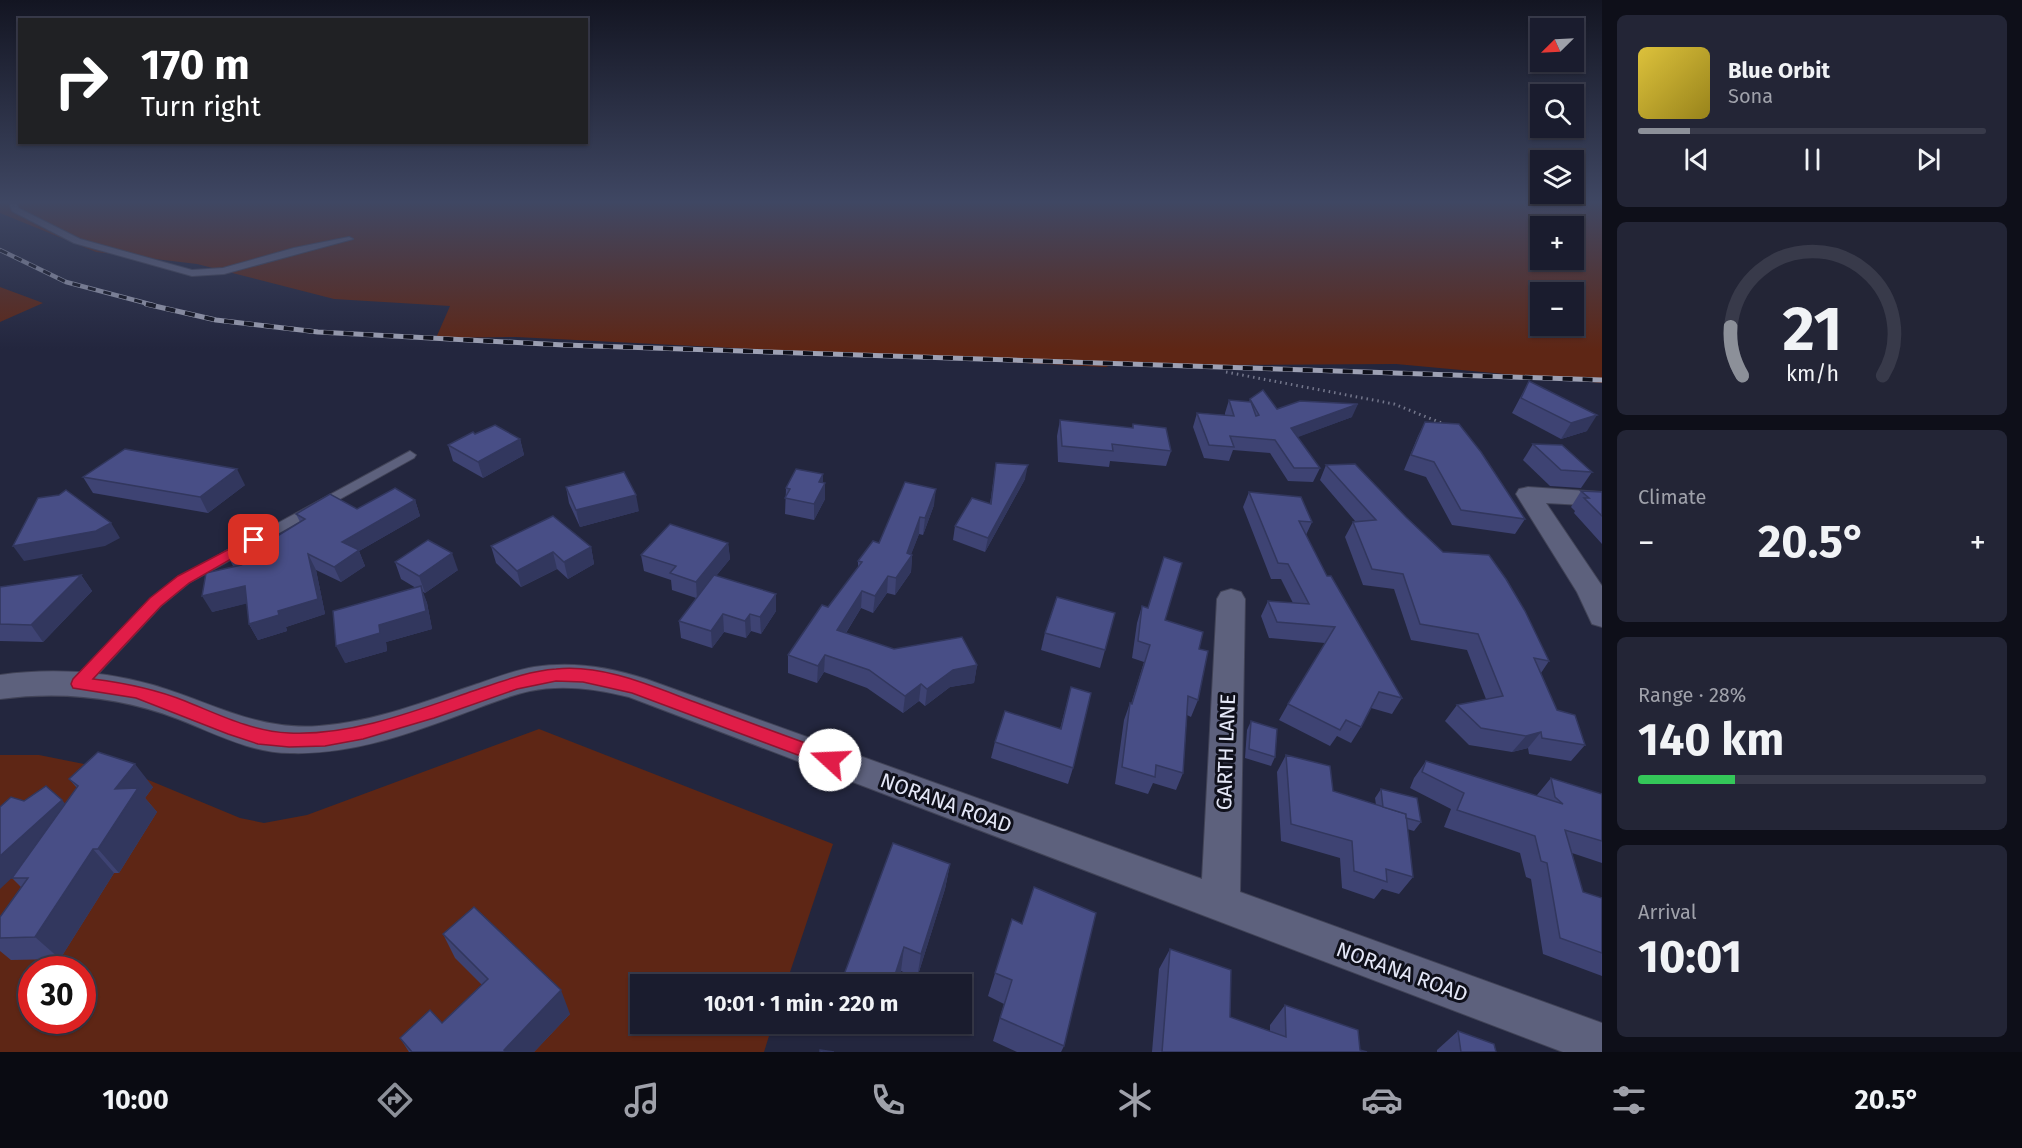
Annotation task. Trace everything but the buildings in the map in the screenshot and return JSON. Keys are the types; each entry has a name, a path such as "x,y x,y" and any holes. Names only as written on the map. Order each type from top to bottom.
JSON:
{"street":[{"path":"1602,499 1528,494 1591,591 1602,617"},
{"name":"GARTH LANE","path":"1220,905 1231,599"},
{"name":"NORANA ROAD","path":"0,687 45,683 79,684 137,691 258,737 289,740 325,739 363,732 531,679 556,675 605,679 646,691 1602,1045"}],"lane":[{"path":"113,251 192,273 224,271 293,251"},
{"path":"79,684 156,602 183,580 410,455"}],"path":[{"path":"1226,372 1251,379 1333,391 1412,411"}],"shaded area":[{"path":"94,251 1530,251 1530,270 1584,270 1584,251 1602,251 1602,383 1396,364 1203,365 1118,362 1106,367 516,337 436,338 450,306 334,299 197,264"},
{"path":"0,287 43,303 0,322"},
{"path":"539,729 833,844 789,974 630,974 630,1034 770,1034 764,1052 0,1052 0,755 39,755 134,774 240,818 264,823 307,815"}],"railway":[{"path":"2,251 66,282 153,305"},
{"path":"146,304 216,320 318,332 564,345 1602,380"}],"route":[{"path":"254,540 183,580 156,602 79,684 137,691 258,737 289,740 325,739 363,732 531,679 556,675 583,675 635,687 830,760"}]}
